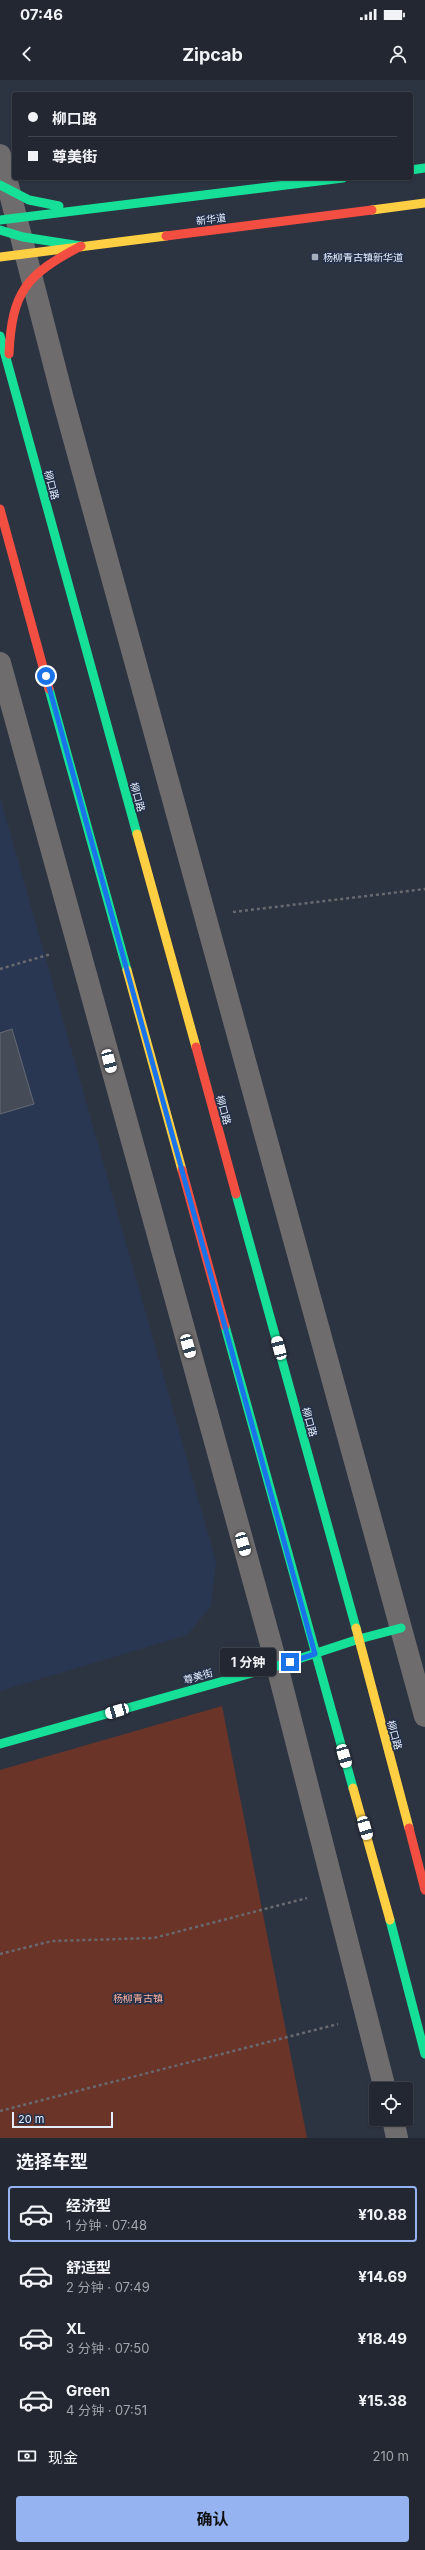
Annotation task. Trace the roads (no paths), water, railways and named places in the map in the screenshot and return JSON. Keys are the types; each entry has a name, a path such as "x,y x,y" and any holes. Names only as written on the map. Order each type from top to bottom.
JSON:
{"main road":[{"path":"413,170 425,168"},
{"name":"新华道","path":"0,257 16,237 80,210 327,180"},
{"path":"5,188 29,200 80,210"},
{"name":"新华道","path":"16,237 81,246 425,203"},
{"path":"50,223 80,210"},
{"path":"0,230 16,237 81,246"},
{"path":"9,367 12,315 21,291 33,275 50,261 81,246"},
{"name":"柳口路","path":"0,336 359,1639 425,1890"},
{"path":"0,510 315,1654 381,1886 425,2054"},
{"name":"尊美街","path":"0,1744 277,1666 359,1639 401,1628"}],"street":[{"path":"0,155 5,188 16,237 33,275 63,399 425,1716"},
{"path":"0,663 277,1666 383,2082"},
{"path":"395,2126 398,2138"}],"place":[{"name":"杨柳青古镇新华道","path":"315,257"}],"park label":[{"name":"杨柳青古镇","path":"138,1998"}]}
